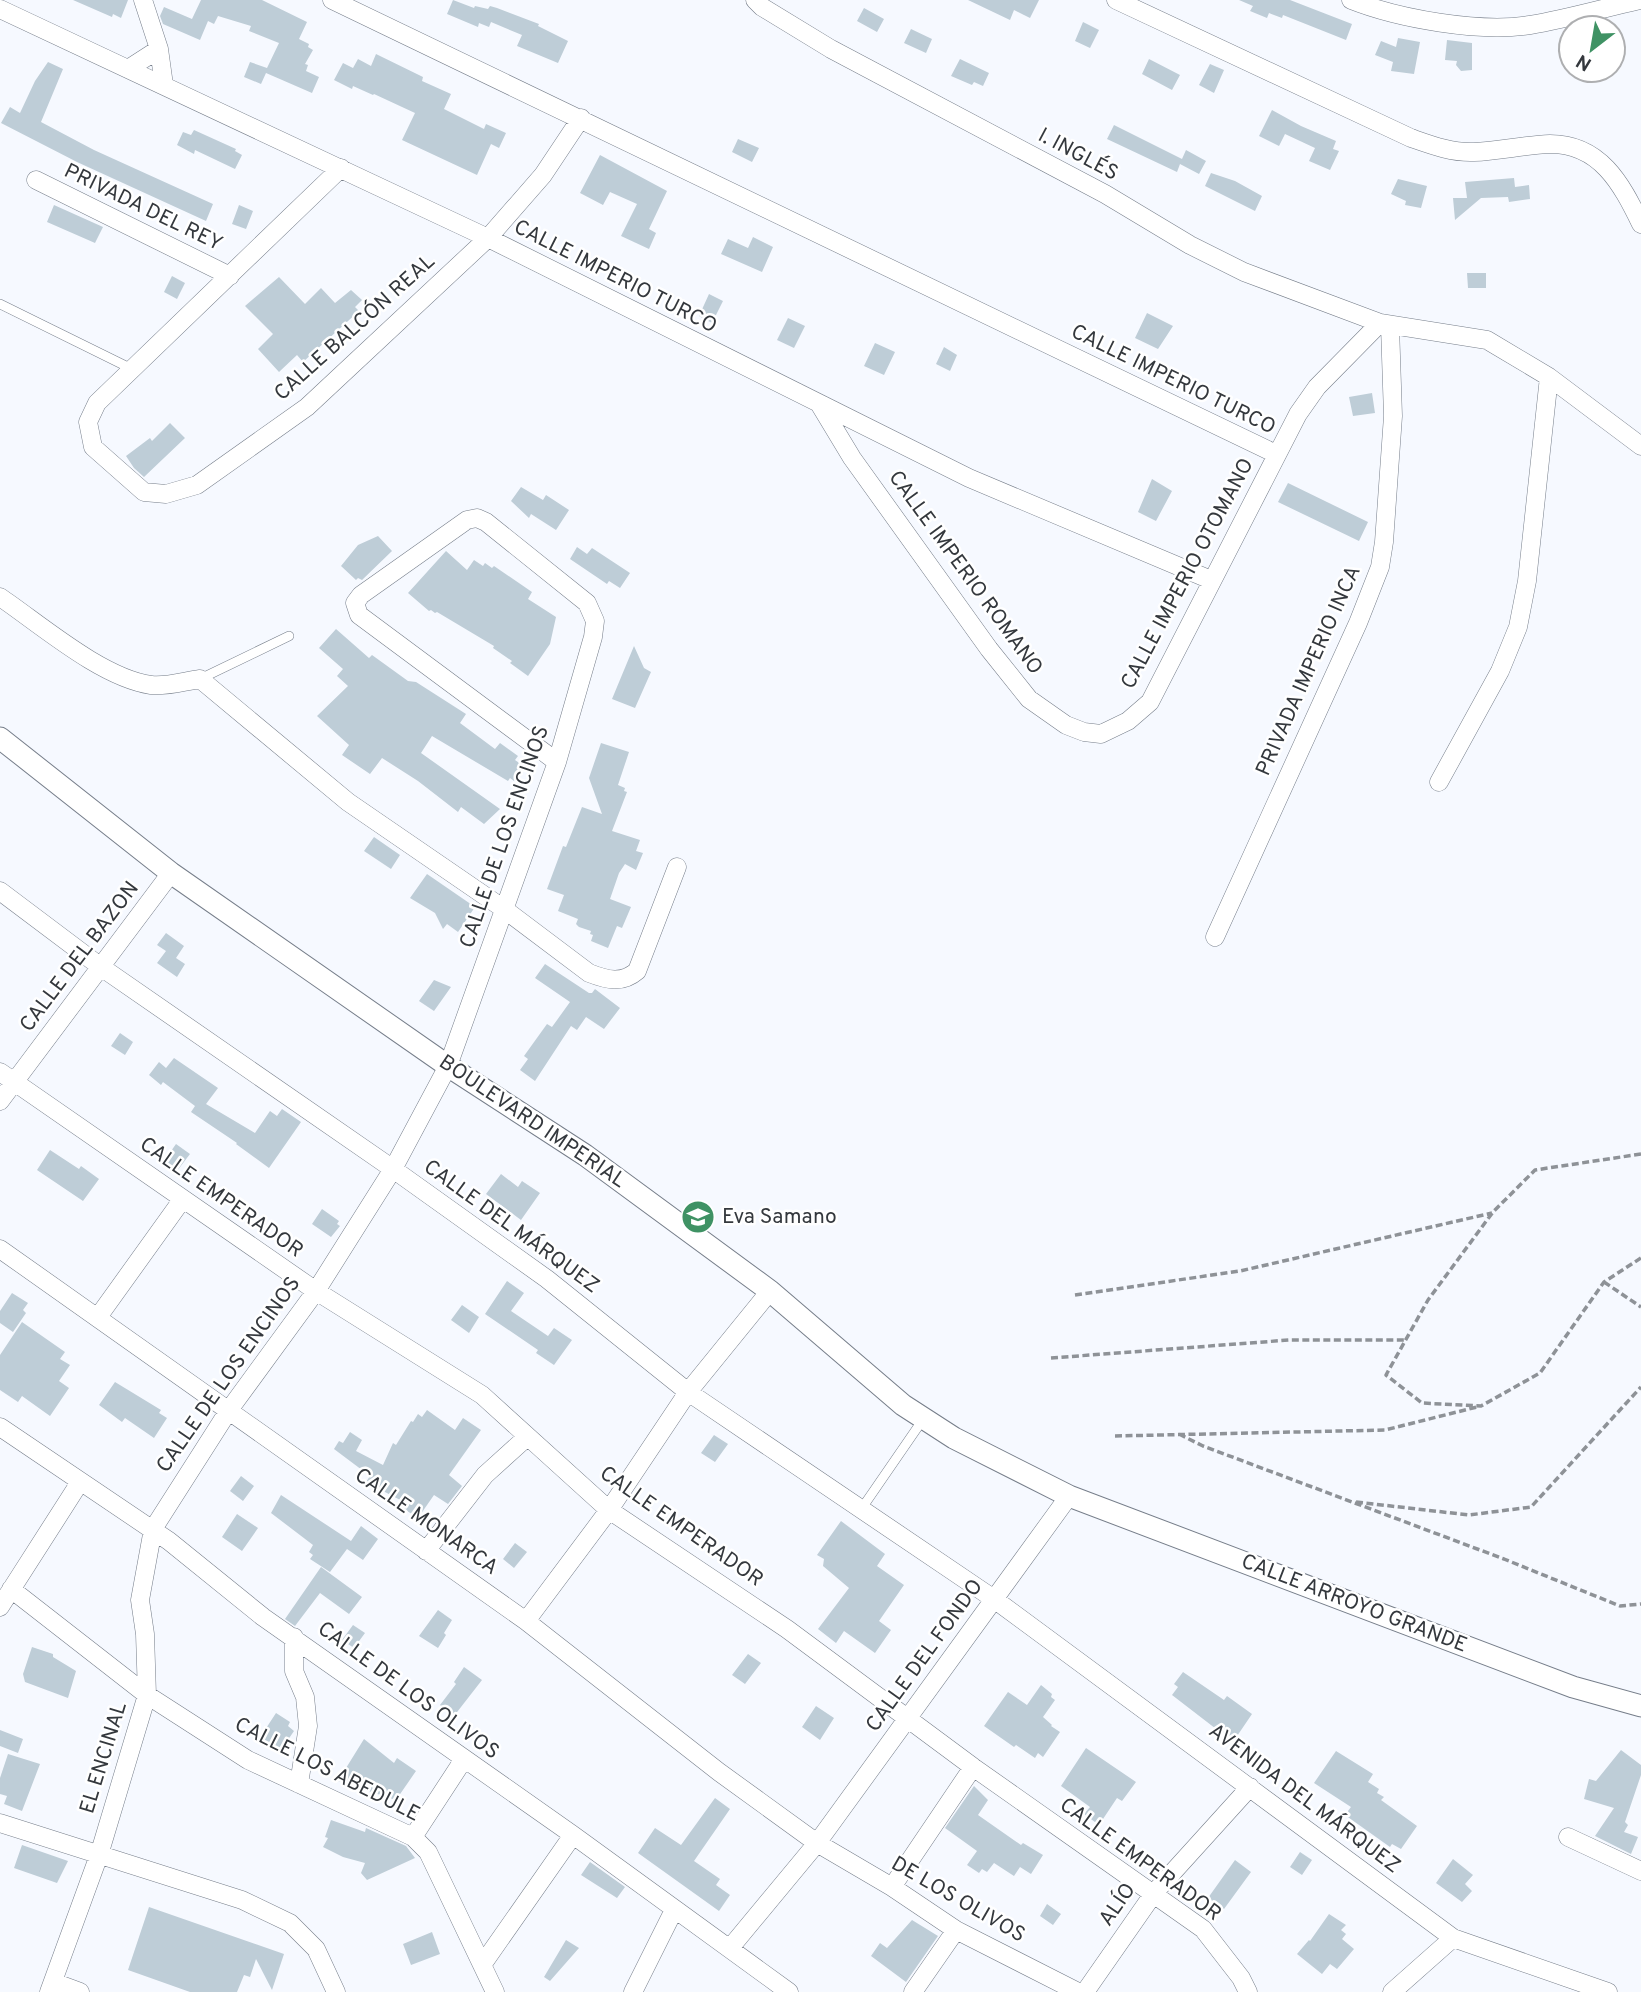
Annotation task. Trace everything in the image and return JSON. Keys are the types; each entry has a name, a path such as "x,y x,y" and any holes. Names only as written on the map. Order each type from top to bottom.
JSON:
{"street":[{"path":"144,0 159,48 164,85"},
{"name":"CALLE IMPERIO TURCO","path":"332,0 1276,454"},
{"path":"1351,0 1406,16 1489,27 1529,25 1640,0"},
{"path":"1125,1 1411,138 1434,146 1472,152 1551,144 1580,148 1600,159 1636,201 1641,224"},
{"name":"I. INGLÉS","path":"760,2 831,48 1105,194 1190,245 1244,272 1385,325"},
{"name":"CALLE IMPERIO TURCO","path":"0,9 488,238 969,478 1211,580"},
{"path":"128,68 159,48"},
{"name":"CALLE BALCÓN REAL","path":"341,168 97,403 88,422 93,447 144,492 166,494 197,485 307,407 488,238 543,175 581,118"},
{"name":"PRIVADA DEL REY","path":"36,180 230,276"},
{"path":"1385,325 1487,340 1549,377 1641,446"},
{"name":"CALLE IMPERIO OTOMANO","path":"1101,734 1128,721 1150,702 1276,454 1317,387 1385,325"},
{"name":"PRIVADA IMPERIO INCA","path":"1215,937 1352,636 1380,567 1393,416 1385,325"},
{"path":"1439,782 1500,671 1518,627 1527,581 1549,377"},
{"name":"CALLE IMPERIO ROMANO","path":"820,405 852,458 989,649 1029,699 1066,724 1084,732 1101,734"},
{"name":"CALLE DE LOS ENCINOS","path":"153,1530 229,1410 316,1291 393,1169 448,1066 558,762 593,638 595,621 587,603 486,522 477,518 467,520 361,595 355,603 359,615 558,762"},
{"path":"0,597 94,662 119,676 153,685 200,679 348,802 505,909 589,973 605,979 620,980 638,971 677,867"},
{"name":"BOULEVARD IMPERIAL","path":"0,738 171,873 448,1066 585,1155 770,1291 903,1405 965,1444 1069,1496"},
{"name":"CALLE DEL BAZON","path":"0,1101 7,1077 101,967 171,873"},
{"name":"CALLE DEL MÁRQUEZ","path":"0,891 101,967 547,1279 688,1392 995,1599"},
{"name":"CALLE EMPERADOR","path":"7,1077 316,1291 482,1395 609,1510 787,1629 973,1767 1203,1929 1241,1978 1248,1992"},
{"path":"98,1317 183,1199"},
{"name":"CALLE MONARCA","path":"0,1249 526,1621 719,1772 817,1843"},
{"path":"526,1621 609,1510 688,1392 770,1291"},
{"name":"CALLE DE LOS OLIVOS","path":"0,1427 153,1530 263,1617 573,1835 789,1992"},
{"path":"426,1550 485,1475 527,1437"},
{"path":"0,1607 80,1482"},
{"name":"CALLE DEL FONDO","path":"730,1948 817,1843 1069,1496"},
{"name":"CALLE ARROYO GRANDE","path":"1069,1496 1573,1687 1641,1706"},
{"name":"EL ENCINAL","path":"51,1987 99,1855 146,1695 145,1634 141,1600 153,1530"},
{"name":"CALLE LOS ABEDULE","path":"12,1589 146,1695 248,1760 413,1837 428,1852 495,1992"},
{"name":"AVENIDA DEL MÁRQUEZ","path":"995,1599 1453,1938 1608,1992"},
{"path":"294,1637 294,1671 304,1697 308,1726 299,1784"},
{"path":"413,1837 464,1759"},
{"path":"892,1887 973,1767"},
{"name":"ALÍO","path":"1085,1992 1154,1893 1250,1787"},
{"path":"0,1823 242,1900 290,1923 316,1949 336,1992"},
{"path":"482,1965 573,1835"},
{"path":"1568,1837 1641,1871"},
{"name":"DE LOS OLIVOS","path":"817,1843 892,1887 956,1930 1078,1992"},
{"path":"633,1992 674,1910"},
{"path":"914,1992 956,1930"},
{"path":"1392,1992 1453,1938"},
{"path":"51,1987 80,1992"}],"lane":[{"path":"0,304 132,369"},
{"path":"200,679 289,636"},
{"path":"862,1508 924,1418"}],"path":[{"path":"1481,1406 1422,1403 1386,1375 1428,1300 1493,1213 1535,1170 1641,1154"},
{"path":"1075,1295 1240,1271 1493,1213"},
{"path":"1115,1436 1385,1430 1481,1406 1540,1373 1604,1282 1641,1258"},
{"path":"1604,1282 1641,1307"},
{"path":"1051,1358 1289,1340 1405,1340"},
{"path":"1350,1502 1469,1515 1531,1507 1641,1387"},
{"path":"1179,1434 1203,1446 1504,1559 1620,1606 1641,1604"}],"building":[{"path":"73,0 128,0 121,18 113,14 112,17"},
{"path":"201,0 262,0 307,22 299,39 309,44 308,47 313,50 305,64 308,65 306,71 319,77 312,93 266,73 261,84 244,77 250,62 267,68 279,43 249,31 251,26 218,16 214,24 208,21 200,40 163,24 160,16 164,7 192,19"},
{"path":"453,0 474,8 497,8 539,24 538,26 568,41 558,63 517,46 522,35 491,22 489,27 479,23 478,27 447,14"},
{"path":"968,0 1039,0 1030,18 1014,10 1010,20"},
{"path":"1239,0 1290,0 1352,24 1346,40 1283,15 1282,18 1269,13 1267,18 1250,11 1253,6"},
{"path":"864,8 884,19 877,32 857,21"},
{"path":"1083,22 1099,30 1090,48 1075,41"},
{"path":"911,29 932,39 926,53 904,43"},
{"path":"1398,38 1420,42 1414,74 1391,71 1393,62 1375,55 1381,41 1396,47"},
{"path":"1447,40 1472,43 1472,70 1461,71 1456,65 1457,61 1445,60"},
{"path":"376,54 423,77 422,81 451,94 444,109 484,129 486,124 506,133 499,148 491,144 477,175 402,140 415,113 374,94 353,86 352,89 334,80 343,63 353,68 358,59 371,66"},
{"path":"960,59 989,73 983,86 974,82 972,85 951,76"},
{"path":"1149,59 1180,75 1172,90 1142,74"},
{"path":"48,62 63,69 41,122 94,150 213,204 206,221 77,162 1,123 10,107 20,113 35,81"},
{"path":"1210,64 1224,70 1214,93 1199,85"},
{"path":"1272,110 1336,141 1333,149 1339,151 1330,170 1309,161 1315,148 1285,134 1279,146 1259,136"},
{"path":"1114,125 1182,159 1186,150 1206,161 1199,174 1180,164 1177,172 1107,139"},
{"path":"194,130 236,149 235,151 242,155 235,169 195,150 194,154 177,145 183,132 191,135"},
{"path":"738,139 759,148 752,162 732,152"},
{"path":"600,155 667,191 649,229 656,233 649,249 621,236 637,204 610,192 603,205 580,193"},
{"path":"1211,173 1235,181 1262,196 1255,211 1205,186"},
{"path":"1514,178 1515,187 1529,185 1530,199 1509,202 1508,197 1481,198 1455,220 1453,198 1467,198 1465,182"},
{"path":"1398,179 1427,186 1421,208 1405,205 1406,201 1391,194"},
{"path":"54,205 103,227 95,243 47,222"},
{"path":"239,205 253,211 246,229 232,224"},
{"path":"753,237 773,247 762,272 721,254 728,239 748,248"},
{"path":"1467,273 1486,273 1486,288 1468,288"},
{"path":"172,276 185,283 177,299 164,292"},
{"path":"279,277 305,304 321,288 335,303 351,290 362,300 355,307 359,311 303,362 297,355 279,372 258,349 273,334 245,306"},
{"path":"709,294 723,301 712,323 699,316"},
{"path":"1147,313 1173,326 1158,349 1135,338"},
{"path":"788,318 805,326 794,348 777,340"},
{"path":"875,343 895,352 884,375 864,366"},
{"path":"944,347 957,355 950,371 936,364"},
{"path":"1372,393 1375,413 1353,416 1349,397"},
{"path":"170,423 185,438 144,477 126,456 150,438 152,441"},
{"path":"1152,479 1172,491 1156,521 1138,512"},
{"path":"1288,483 1368,522 1359,541 1278,502"},
{"path":"521,487 543,500 546,495 569,510 556,530 531,514 529,518 511,501"},
{"path":"378,536 392,551 362,580 356,580 341,566 358,545"},
{"path":"577,547 587,554 592,548 630,573 620,588 609,581 607,584 570,559"},
{"path":"446,551 467,570 474,560 483,566 485,563 492,568 494,566 532,592 528,599 556,617 550,644 528,676 493,648 494,646 437,612 429,611 408,593"},
{"path":"336,629 369,658 372,655 408,681 416,682 466,714 460,723 495,749 500,743 518,756 515,760 525,767 514,781 510,778 508,781 432,736 421,753 500,809 484,824 461,807 458,812 418,781 382,758 370,774 342,755 349,745 317,716 348,686 337,676 343,669 319,648"},
{"path":"634,646 644,668 651,672 635,708 612,699"},
{"path":"601,743 629,752 618,785 627,792 612,831 640,840 636,851 643,853 636,870 625,864 619,873 610,899 631,907 622,928 617,926 608,948 591,941 591,931 579,927 576,924 578,919 558,911 564,895 547,889 563,846 566,847 582,807 602,814 589,778"},
{"path":"374,837 400,855 391,869 364,851"},
{"path":"427,874 475,907 458,932 447,924 443,929 435,913 410,898"},
{"path":"166,933 184,946 176,958 185,964 177,977 157,963 166,951 157,945"},
{"path":"545,964 589,993 595,989 620,1008 604,1029 586,1017 577,1030 571,1026 535,1081 520,1070 528,1059 524,1056 547,1024 552,1027 570,1002 535,978"},
{"path":"434,980 451,987 434,1011 419,1001"},
{"path":"120,1033 133,1042 125,1055 111,1046"},
{"path":"174,1058 218,1088 206,1104 255,1133 270,1111 277,1116 282,1109 301,1122 269,1168 191,1112 195,1106 149,1075 159,1062 166,1068"},
{"path":"176,1144 190,1154 177,1171 164,1161"},
{"path":"50,1150 99,1179 83,1201 37,1170"},
{"path":"501,1174 518,1187 522,1181 540,1193 521,1220 486,1194"},
{"path":"322,1209 339,1221 337,1224 340,1226 331,1237 312,1224"},
{"path":"507,1281 524,1293 511,1311 548,1336 554,1328 572,1340 554,1365 536,1353 538,1350 485,1314"},
{"path":"12,1293 28,1303 23,1310 26,1313 13,1332 0,1323 0,1311"},
{"path":"462,1305 479,1317 469,1333 451,1320"},
{"path":"22,1322 65,1352 60,1359 70,1365 59,1381 69,1388 50,1416 22,1396 18,1402 0,1390 0,1355"},
{"path":"115,1382 161,1410 159,1413 167,1418 154,1438 125,1418 122,1422 99,1405"},
{"path":"427,1410 455,1430 463,1418 481,1430 449,1475 462,1486 448,1504 434,1495 418,1518 401,1507 404,1502 366,1482 370,1476 334,1449 339,1441 343,1443 350,1432 362,1440 356,1451 383,1465 393,1443 396,1445 411,1421 413,1422 418,1414 422,1417"},
{"path":"714,1435 728,1444 715,1462 701,1453"},
{"path":"241,1476 254,1486 243,1501 230,1491"},
{"path":"281,1495 351,1541 361,1526 378,1539 363,1560 347,1549 330,1572 310,1559 313,1555 309,1552 313,1545 271,1513"},
{"path":"237,1514 258,1528 242,1551 222,1537"},
{"path":"841,1521 885,1554 877,1566 904,1585 879,1621 891,1630 875,1653 844,1631 836,1643 818,1629 849,1588 823,1566 824,1559 817,1555"},
{"path":"515,1543 527,1552 514,1568 503,1559"},
{"path":"321,1567 362,1597 349,1614 320,1593 295,1626 285,1619"},
{"path":"438,1610 452,1620 438,1648 419,1636"},
{"path":"353,1625 365,1633 354,1648 342,1640"},
{"path":"32,1647 53,1654 53,1657 76,1671 68,1698 25,1682 23,1674"},
{"path":"748,1654 761,1663 745,1684 732,1675"},
{"path":"464,1667 482,1680 454,1716 440,1705 456,1684 454,1682"},
{"path":"1183,1672 1224,1700 1227,1696 1252,1714 1233,1742 1172,1695 1178,1687 1174,1684"},
{"path":"1041,1685 1055,1700 1043,1717 1060,1732 1043,1757 1038,1753 1035,1758 984,1726 1008,1692 1027,1705"},
{"path":"816,1706 834,1718 820,1740 802,1727"},
{"path":"276,1713 290,1722 288,1726 294,1731 279,1753 259,1739"},
{"path":"0,1730 23,1739 18,1753 0,1746"},
{"path":"364,1739 394,1763 397,1758 416,1771 396,1800 338,1781"},
{"path":"1086,1748 1136,1782 1122,1801 1117,1798 1099,1825 1084,1814 1090,1807 1061,1786"},
{"path":"1621,1750 1641,1765 1641,1775 1625,1822 1628,1825 1624,1832 1638,1837 1631,1854 1595,1836 1614,1808 1584,1799 1589,1779 1596,1781"},
{"path":"1336,1751 1373,1774 1368,1782 1379,1789 1377,1793 1384,1797 1381,1800 1417,1826 1401,1849 1392,1844 1390,1847 1345,1815 1351,1807 1314,1783"},
{"path":"8,1754 40,1764 22,1811 4,1804 7,1796 0,1794 0,1778"},
{"path":"974,1786 988,1800 978,1815 1021,1845 1023,1843 1043,1855 1031,1874 1020,1867 1014,1876 994,1863 987,1872 982,1869 979,1873 967,1865 977,1851 945,1828"},
{"path":"715,1798 730,1809 694,1861 720,1879 716,1885 730,1895 719,1911 638,1853 655,1828 681,1845"},
{"path":"331,1820 365,1832 366,1828 406,1846 415,1858 367,1880 361,1873 365,1863 343,1857 323,1847 328,1838 325,1837"},
{"path":"22,1845 68,1861 57,1883 14,1868"},
{"path":"1300,1852 1312,1860 1302,1875 1290,1867"},
{"path":"1453,1859 1473,1875 1465,1884 1472,1891 1462,1902 1436,1883"},
{"path":"1235,1860 1251,1872 1224,1909 1208,1898"},
{"path":"590,1862 625,1887 617,1898 581,1875"},
{"path":"1047,1904 1061,1914 1053,1925 1040,1916"},
{"path":"149,1907 284,1954 272,1990 256,1959 250,1977 244,1975 237,1992 190,1992 128,1970"},
{"path":"1329,1914 1346,1925 1341,1930 1346,1934 1342,1939 1354,1949 1337,1969 1330,1964 1322,1974 1297,1954"},
{"path":"912,1920 938,1936 906,1982 871,1956 880,1943 887,1948"},
{"path":"432,1932 440,1954 411,1965 403,1944"},
{"path":"566,1940 579,1948 550,1981 544,1977"}],"place":[{"name":"Eva Samano","path":"698,1217"}]}
